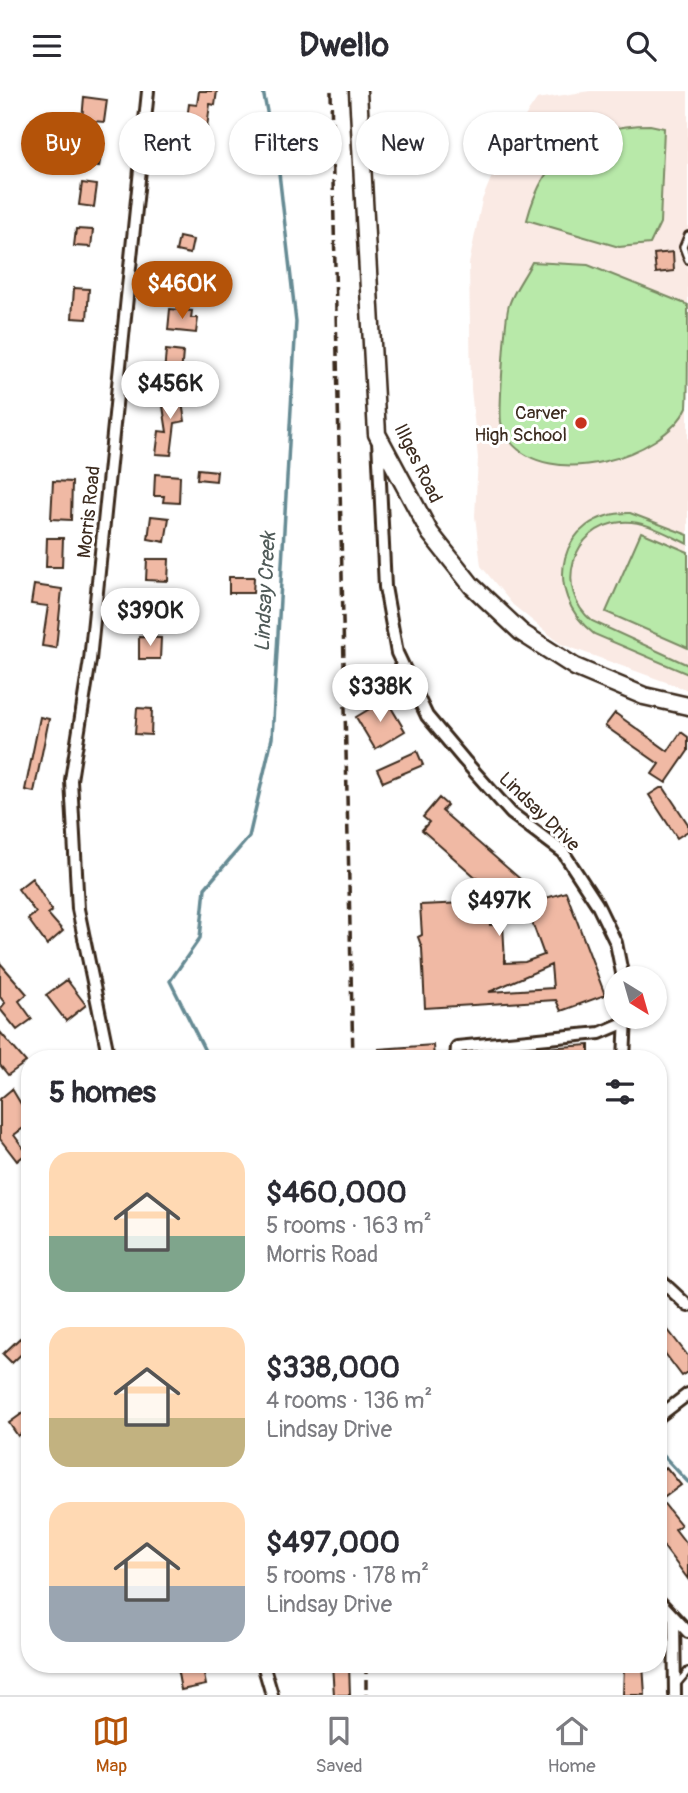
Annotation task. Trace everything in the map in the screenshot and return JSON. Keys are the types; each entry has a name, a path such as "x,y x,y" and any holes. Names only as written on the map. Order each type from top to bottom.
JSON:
{"street":[{"name":"Morris Road","path":"107,1050 78,909 71,780 90,660 148,91"},
{"name":"Illges Road","path":"358,91 377,434 430,533 472,586 522,633 575,667 645,696 688,706"},
{"name":"Lindsay Drive","path":"377,434 385,587 397,653 427,716 511,813 563,852 597,904 616,943 621,966"},
{"path":"457,1050 457,1047 600,1033 608,1029"},
{"path":"624,1050 626,1029"},
{"path":"667,1286 688,1306"},
{"path":"667,1410 688,1394"},
{"path":"667,1611 688,1632"},
{"path":"674,1619 675,1691"},
{"path":"266,1673 272,1695"}],"lane":[{"path":"688,235 683,247 688,260"},
{"path":"675,1691 688,1671"}],"shaded area":[{"name":"Carver High School","path":"590,91 688,91 688,690 561,644 513,605 481,566 475,516 478,458 471,389 469,264 482,200 492,175 623,175 623,112 528,112 537,99"}],"green space":[{"path":"650,125 664,128 660,223 650,244 619,247 527,220 534,197 546,175 623,175 623,127"},
{"path":"532,262 588,265 688,305 687,407 674,425 655,441 604,461 576,465 550,464 528,456 510,441 502,424 501,414 507,313"},
{"path":"630,513 688,535 688,544 639,523 622,522 605,526 590,535 580,547 571,577 573,593 580,608 592,621 688,665 688,674 594,634 577,617 567,598 563,577 565,558 573,540 587,526 606,516"},
{"path":"641,532 688,552 688,648 606,612"}],"building":[{"path":"199,91 217,91 215,105 210,104 209,112 188,112 189,104 197,105"},
{"path":"84,97 107,100 105,115 105,112 83,112"},
{"path":"82,183 97,185 94,207 79,205"},
{"path":"76,229 93,230 91,247 74,246"},
{"path":"179,237 193,240 190,254 176,251"},
{"path":"673,252 674,271 656,273 654,254"},
{"path":"74,288 89,289 87,319 72,318"},
{"path":"170,309 192,311 191,318 198,318 196,333 168,330"},
{"path":"166,350 183,352 181,375 164,374"},
{"path":"180,390 185,421 175,423 171,455 156,454 159,431 167,432 161,393"},
{"path":"198,469 217,471 216,481 197,479"},
{"path":"155,474 180,476 179,503 163,502 164,496 154,496"},
{"path":"53,481 72,482 71,520 51,519"},
{"path":"151,516 169,518 165,542 148,539"},
{"path":"47,538 63,538 62,567 46,567"},
{"path":"147,559 169,559 168,581 146,580"},
{"path":"229,577 254,577 253,593 229,593"},
{"path":"34,585 62,589 56,648 42,646 48,606 31,604"},
{"path":"152,592 165,611 156,618 153,614 146,620 138,611 146,604 142,600"},
{"path":"139,637 161,638 160,659 139,659"},
{"path":"386,699 405,731 375,749 356,717"},
{"path":"137,708 152,709 151,735 135,734"},
{"path":"615,713 668,751 681,732 688,737 688,751 666,783 652,774 659,764 605,726"},
{"path":"40,717 49,719 34,792 25,790"},
{"path":"417,751 423,765 383,782 377,769"},
{"path":"664,788 688,824 688,831 677,838 649,795"},
{"path":"439,798 447,805 442,811 543,899 566,892 604,995 561,1011 556,1000 425,1008 422,948 418,937 422,935 420,905 489,902 490,925 503,924 505,963 525,962 544,955 524,900 514,911 422,830 429,822 423,817","holes":["551,965 553,988 489,992"]},
{"path":"32,878 52,911 48,914 63,931 47,945 28,919 36,913 18,889"},
{"path":"0,963 27,994 19,1001 32,1019 17,1030 0,1009 5,1003 0,997"},
{"path":"67,980 86,1005 66,1021 46,995"},
{"path":"0,1032 21,1056 21,1066 8,1075 0,1065"},
{"path":"433,1045 433,1050 379,1050"},
{"path":"589,1045 589,1050 516,1050"},
{"path":"12,1089 21,1104 21,1130 14,1135 21,1145 21,1158 17,1161 0,1139 0,1099"},
{"path":"667,1329 688,1356 688,1372 682,1376 667,1356"},
{"path":"21,1339 21,1355 12,1363 3,1354"},
{"path":"21,1414 21,1434 18,1436 9,1423"},
{"path":"667,1468 681,1485 667,1496"},
{"path":"667,1508 681,1525 675,1529 688,1546 688,1579 667,1551"},
{"path":"178,1673 204,1673 206,1685 181,1690"},
{"path":"333,1673 349,1673 350,1695 334,1695"},
{"path":"624,1673 644,1673 645,1695 623,1695"}],"waterway":[{"name":"Lindsay Creek","path":"204,1050 170,981 200,938 205,888 249,837 272,738 296,322 279,173 263,91"},
{"name":"Lindsay Creek","path":"667,1460 688,1482"}],"railway":[{"path":"331,91 353,1050"},
{"path":"366,1673 366,1695"}],"place":[{"name":"Carver High School","path":"581,423"}]}
